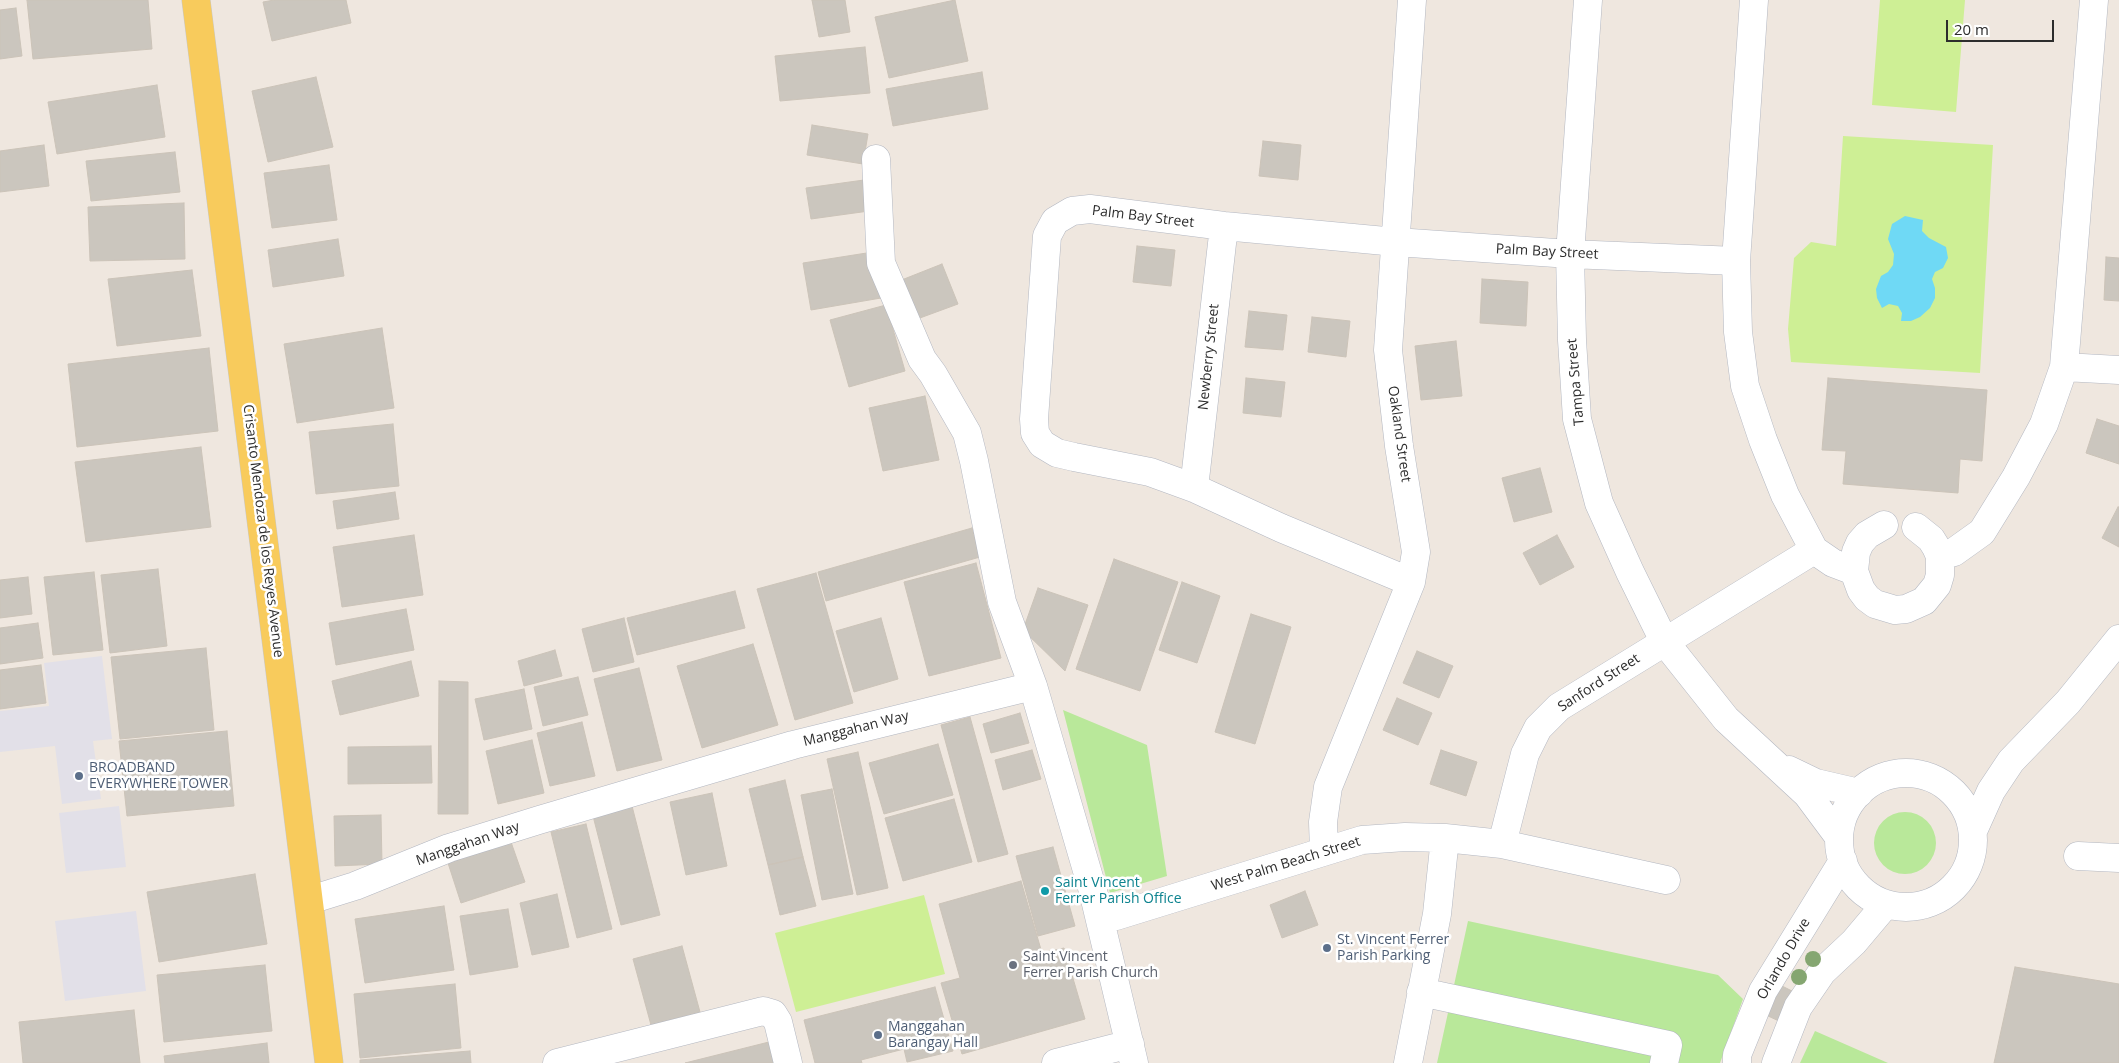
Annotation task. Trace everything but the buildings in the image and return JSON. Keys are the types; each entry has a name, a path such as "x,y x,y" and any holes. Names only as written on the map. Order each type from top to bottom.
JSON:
{"main road":[{"name":"Crisanto Mendoza de los Reyes Avenue","path":"196,0 329,1063"}],"street":[{"name":"Oakland Street","path":"1324,851 1322,822 1328,787 1411,582 1416,552 1399,446 1388,350 1412,0"},
{"name":"Tampa Street","path":"1588,0 1570,254 1572,340 1577,419 1599,503 1664,641 1726,719 1807,794 1841,849"},
{"path":"1754,0 1736,261 1738,332 1745,386 1763,440 1785,495 1814,550 1833,563 1854,571"},
{"path":"1940,556 1954,552 1982,532 2016,477 2044,424 2064,367 2094,0"},
{"path":"876,159 881,263 922,359 933,374 967,433 1002,602 1033,686 1093,891 1132,1053 1056,1063"},
{"name":"Palm Bay Street","path":"1411,582 1281,528 1194,488 1150,472 1057,452 1042,444 1035,433 1034,419 1047,236 1055,221 1072,211 1090,210 1224,226 1396,242 1570,254 1736,261"},
{"name":"Newberry Street","path":"1194,488 1224,226"},
{"path":"2064,367 2119,370"},
{"path":"1884,525 1867,535 1860,543 1856,552 1854,571 1861,590 1875,604 1885,608 1906,609 1924,601 1931,594 1940,575 1940,556 1931,539 1916,528"},
{"name":"Sanford Street","path":"1502,844 1525,754 1538,728 1559,707 1814,550"},
{"path":"1973,831 1990,791 2011,760 2068,702 2119,639"},
{"name":"Manggahan Way","path":"310,900 355,886 449,848 539,820 793,745 1033,686"},
{"path":"1948,787 1980,778 2011,760"},
{"name":"Tampa Street","path":"1776,764 1816,783 1858,792"},
{"path":"1912,773 1931,778 1948,787 1960,799 1969,814 1973,831 1973,853 1964,874 1950,891 1930,902 1908,907 1886,904 1867,894 1852,880 1841,849 1841,821 1848,806 1858,792 1874,781 1892,774 1912,773"},
{"name":"West Palm Beach Street","path":"1116,916 1362,840 1405,837 1445,838 1502,844 1666,880"},
{"path":"1408,1063 1438,914 1445,838"},
{"name":"Orlando Drive","path":"1737,1063 1737,1055 1763,991 1841,849"},
{"path":"2078,856 2119,858"},
{"path":"1776,1063 1802,1000 1822,972 1854,942 1886,904"},
{"path":"1421,992 1668,1045 1664,1063"},
{"path":"557,1063 763,1011 773,1014 778,1022 788,1063"}],"shaded area":[{"path":"102,656 112,739 93,741 101,799 62,804 55,746 0,752 0,711 49,706 44,663"},
{"path":"119,806 126,867 66,873 59,813"},
{"path":"136,911 146,991 65,1001 55,921"}],"green space":[{"path":"1880,0 1965,0 1956,112 1872,105"},
{"path":"1843,136 1993,145 1980,373 1791,362 1788,329 1794,258 1811,242 1836,246"},
{"path":"1063,710 1147,745 1167,876 1110,893"},
{"path":"1905,812 1917,815 1927,821 1933,831 1936,843 1933,855 1927,865 1917,871 1905,874 1893,871 1883,865 1877,855 1874,843 1877,831 1883,821 1893,815"},
{"path":"924,895 945,974 796,1012 775,933"},
{"path":"1468,921 1718,975 1743,999 1720,1063 1437,1063"},
{"path":"1815,1031 1888,1063 1800,1063"}],"water":[{"path":"1905,216 1923,220 1922,231 1929,238 1946,247 1948,258 1943,268 1935,272 1932,279 1935,288 1935,298 1930,308 1920,317 1911,321 1901,321 1902,313 1898,306 1889,304 1882,308 1877,298 1876,289 1881,276 1888,272 1893,265 1894,254 1888,239 1892,224"}],"place":[{"name":"BROADBAND EVERYWHERE TOWER","path":"79,776"},
{"name":"Saint Vincent Ferrer Parish Office","path":"1045,891"},
{"name":"St. Vincent Ferrer Parish Parking","path":"1327,948"},
{"name":"Saint Vincent Ferrer Parish Church","path":"1013,965"},
{"name":"Manggahan Barangay Hall","path":"878,1035"}]}
